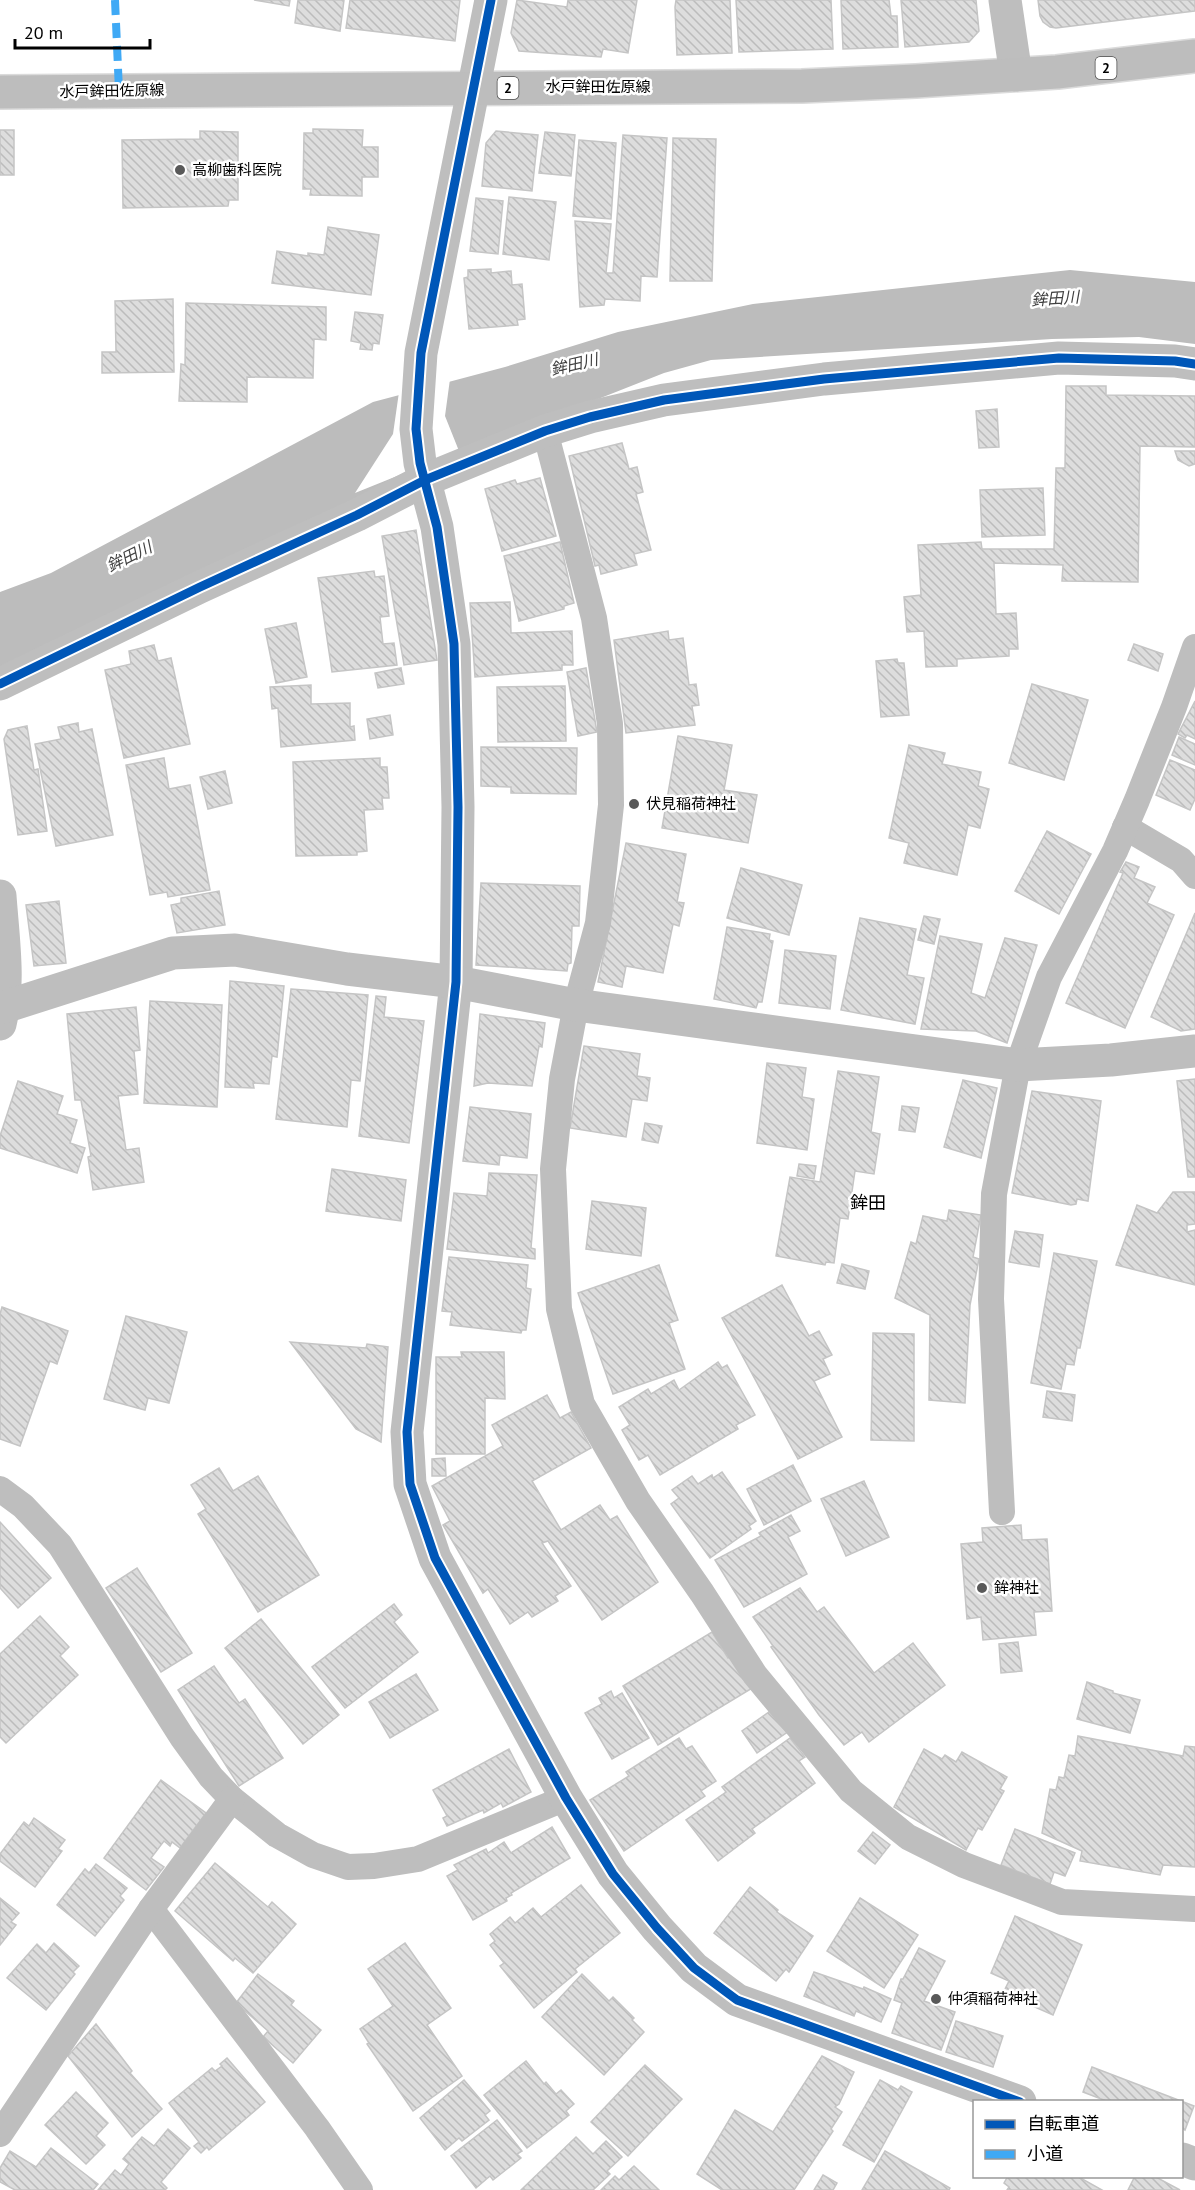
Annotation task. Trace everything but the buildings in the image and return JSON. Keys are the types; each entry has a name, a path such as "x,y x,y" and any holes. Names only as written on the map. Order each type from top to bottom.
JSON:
{"main road":[{"name":"水戸鉾田佐原線","path":"0,92 801,86 1099,69 1195,56"}],"street":[{"path":"491,0 421,353 416,429 422,471 437,527 454,644 458,807 456,982 407,1432 410,1484 435,1558 566,1798 613,1874 693,1968 737,2000 1014,2100"},
{"path":"1005,0 1016,75"},
{"path":"0,684 200,587 357,515 422,471 590,417 664,400 824,379 1059,358 1175,361 1195,364"},
{"path":"0,896 4,959 2,1016 173,953 235,950 347,969 456,982 576,1005 1018,1065 1111,1060 1195,1051"}],"lane":[{"path":"545,431 594,618 610,724 611,805 598,923 576,1005 562,1079 553,1169 559,1309 582,1404 638,1501 755,1675 851,1791 908,1837 964,1865 1062,1902 1195,1910"},
{"path":"1002,1512 991,1299 994,1194 1018,1065 1049,977 1115,851 1174,707 1195,647"},
{"path":"1125,827 1181,860 1195,876"},
{"path":"0,1489 23,1506 60,1545 182,1737 211,1777 232,1799 277,1835 314,1855 348,1867 375,1866 418,1859 566,1798"},
{"path":"0,2134 151,1909 232,1799"},
{"path":"151,1909 317,2128 360,2190"}],"water":[{"name":"鉾田川","path":"1070,270 1195,282 1195,344 1139,337 1052,339 711,360 664,373 588,403 0,670 0,592 51,573 373,402 505,367 618,332 753,304"}],"pier":[{"path":"450,379 445,416 459,451 355,493 393,434 399,392"}],"marked path":[{"path":"115,0 119,91"}],"cycle path":[{"path":"491,0 421,353 416,429 420,463 437,527 454,644 458,807 456,982 407,1432 410,1484 435,1558 566,1798 613,1874 657,1928 694,1968 737,2000 1014,2100"},
{"path":"0,684 200,587 357,515 425,480 545,431 590,417 664,400 824,379 1059,358 1175,361 1195,364"}],"place":[{"name":"高柳歯科医院","path":"180,170"},
{"name":"伏見稲荷神社","path":"634,804"},
{"name":"鉾神社","path":"982,1588"},
{"name":"仲須稲荷神社","path":"936,1999"}],"district":[{"name":"鉾田","path":"868,1203"}]}
